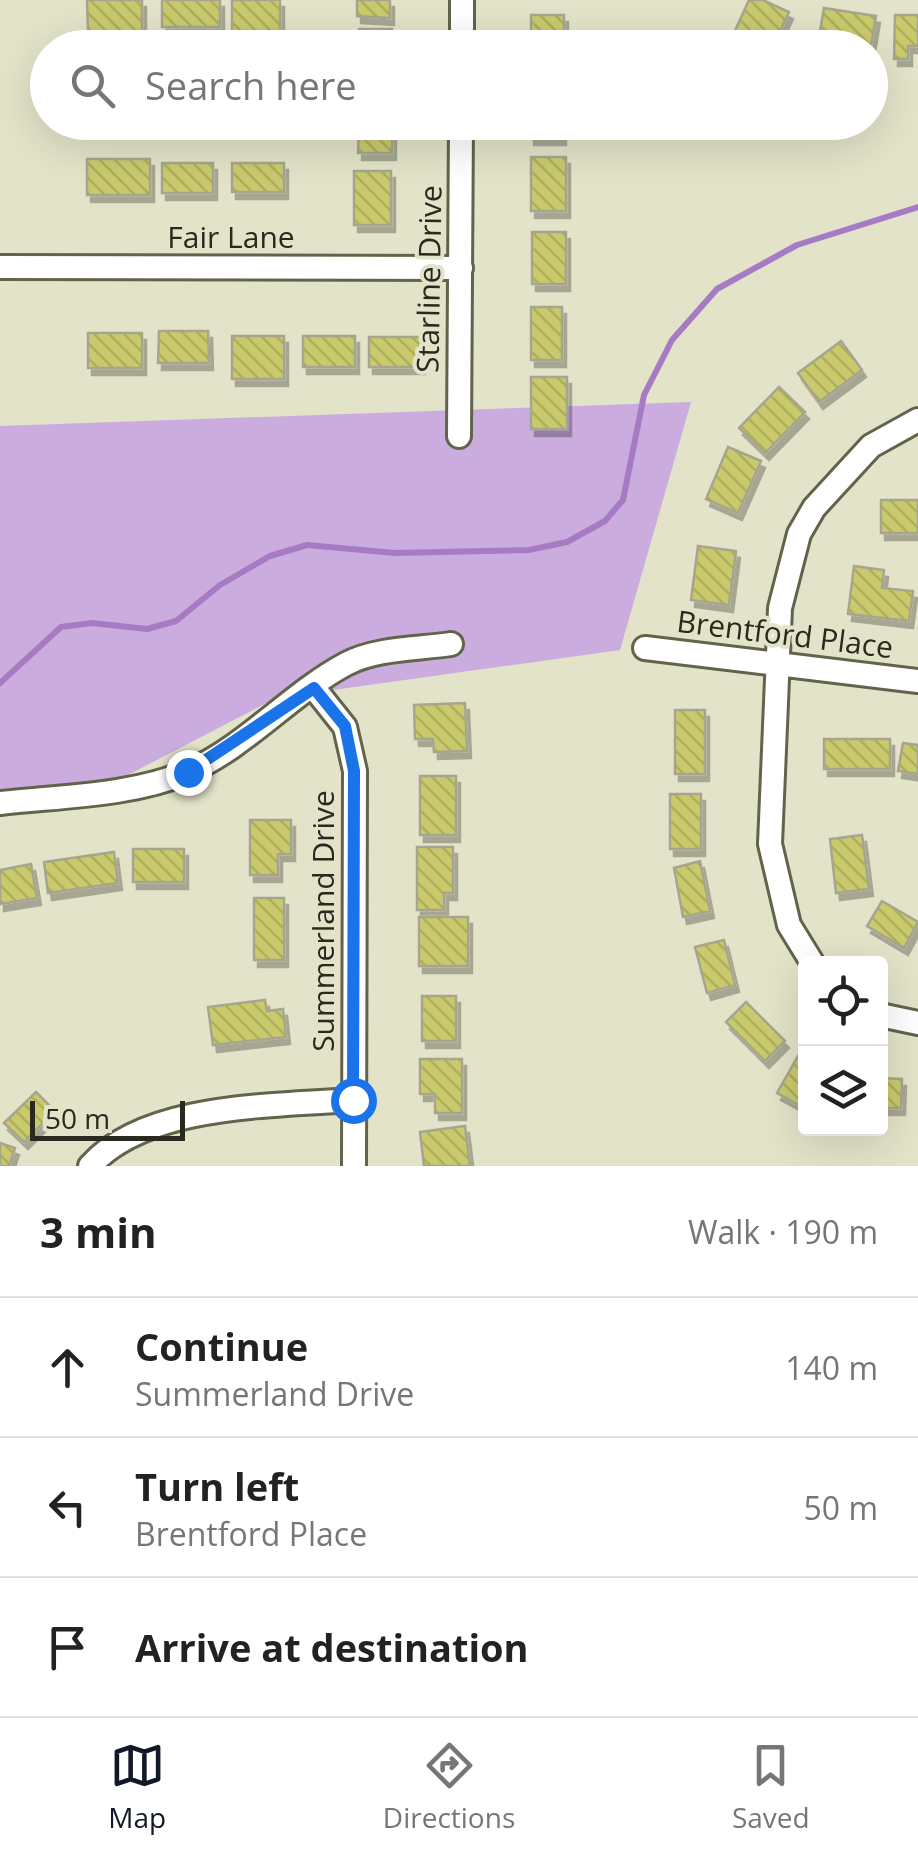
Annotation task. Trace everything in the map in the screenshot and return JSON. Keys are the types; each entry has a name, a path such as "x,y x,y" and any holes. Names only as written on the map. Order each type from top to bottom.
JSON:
{"street":[{"path":"462,0 462,30"},
{"name":"Starline Drive","path":"459,436 462,140"},
{"name":"Fair Lane","path":"0,267 461,268"},
{"path":"808,956 790,925 774,869 770,800 780,608 798,534 851,464 871,446 918,420"},
{"path":"0,803 134,788 188,772 346,664 378,654 451,644"},
{"name":"Brentford Place","path":"645,648 918,681"},
{"name":"Summerland Drive","path":"314,688 345,726 354,771 354,1166"},
{"path":"888,1016 918,1022"},
{"path":"90,1166 104,1150 134,1132 206,1114 353,1100"}],"shaded area":[{"path":"691,402 620,650 276,698 103,788 0,799 0,426"}],"building":[{"path":"87,0 142,0 142,30 88,30"},
{"path":"162,0 220,0 220,27 162,27"},
{"path":"232,0 280,0 280,30 232,30"},
{"path":"357,0 390,0 390,18 357,16"},
{"path":"749,0 763,0 789,12 781,30 735,30"},
{"path":"824,8 876,16 874,30 820,30"},
{"path":"531,15 564,15 564,30 531,30"},
{"path":"895,15 918,15 918,46 908,46 908,59 894,59"},
{"path":"358,140 392,140 392,153 358,153"},
{"path":"531,157 566,157 566,211 531,211"},
{"path":"87,159 150,159 150,195 87,195"},
{"path":"162,163 213,163 213,193 162,193"},
{"path":"232,163 284,163 284,192 232,192"},
{"path":"354,171 391,171 391,225 354,225"},
{"path":"532,232 566,232 566,284 532,284"},
{"path":"531,307 562,307 562,360 531,360"},
{"path":"159,331 208,331 209,363 158,363"},
{"path":"88,333 142,333 142,368 88,368"},
{"path":"232,336 284,336 284,379 232,379"},
{"path":"303,336 355,336 355,367 303,367"},
{"path":"369,337 421,337 421,367 369,367"},
{"path":"841,341 862,370 819,402 798,373"},
{"path":"531,377 567,377 567,429 531,429"},
{"path":"779,387 805,412 765,453 739,428"},
{"path":"728,447 761,461 738,513 706,499"},
{"path":"881,500 918,500 918,533 881,533"},
{"path":"698,546 736,551 729,605 691,600"},
{"path":"854,566 884,570 882,588 913,591 909,621 848,614"},
{"path":"465,703 467,751 434,752 433,739 415,739 414,705"},
{"path":"675,710 705,710 705,774 675,774"},
{"path":"824,739 890,739 890,769 824,769"},
{"path":"903,743 918,745 918,774 898,771"},
{"path":"420,776 456,776 456,835 420,835"},
{"path":"670,794 701,794 701,849 670,849"},
{"path":"250,820 291,820 291,854 278,854 278,875 250,875"},
{"path":"862,835 869,889 836,893 830,839"},
{"path":"417,847 453,847 453,893 444,893 444,910 417,910"},
{"path":"133,849 184,849 184,882 133,882"},
{"path":"114,852 118,883 48,893 44,862"},
{"path":"700,861 710,911 683,917 674,868"},
{"path":"31,864 37,898 0,904 0,870"},
{"path":"254,898 284,898 284,960 254,960"},
{"path":"882,901 918,922 904,948 867,926"},
{"path":"419,917 468,917 468,966 419,966"},
{"path":"724,940 735,985 707,993 695,947"},
{"path":"422,996 456,996 456,1041 422,1041"},
{"path":"265,1000 267,1011 283,1009 286,1037 213,1045 208,1007"},
{"path":"746,1002 785,1041 765,1061 726,1022"},
{"path":"798,1056 798,1105 777,1093"},
{"path":"420,1059 462,1059 462,1113 435,1113 435,1094 420,1094"},
{"path":"888,1078 902,1079 901,1108 888,1108"},
{"path":"36,1092 55,1111 24,1142 4,1123"},
{"path":"465,1126 470,1166 424,1166 420,1132"},
{"path":"0,1143 15,1148 9,1166 0,1166"}],"waterway":[{"path":"0,683 61,627 92,623 147,629 176,621 220,585 270,556 307,545 395,553 529,550 567,542 605,521 623,500 644,395 672,340 717,289 797,245 918,207"}],"route":[{"path":"188,772 314,688 345,726 354,771 353,1100"}]}
